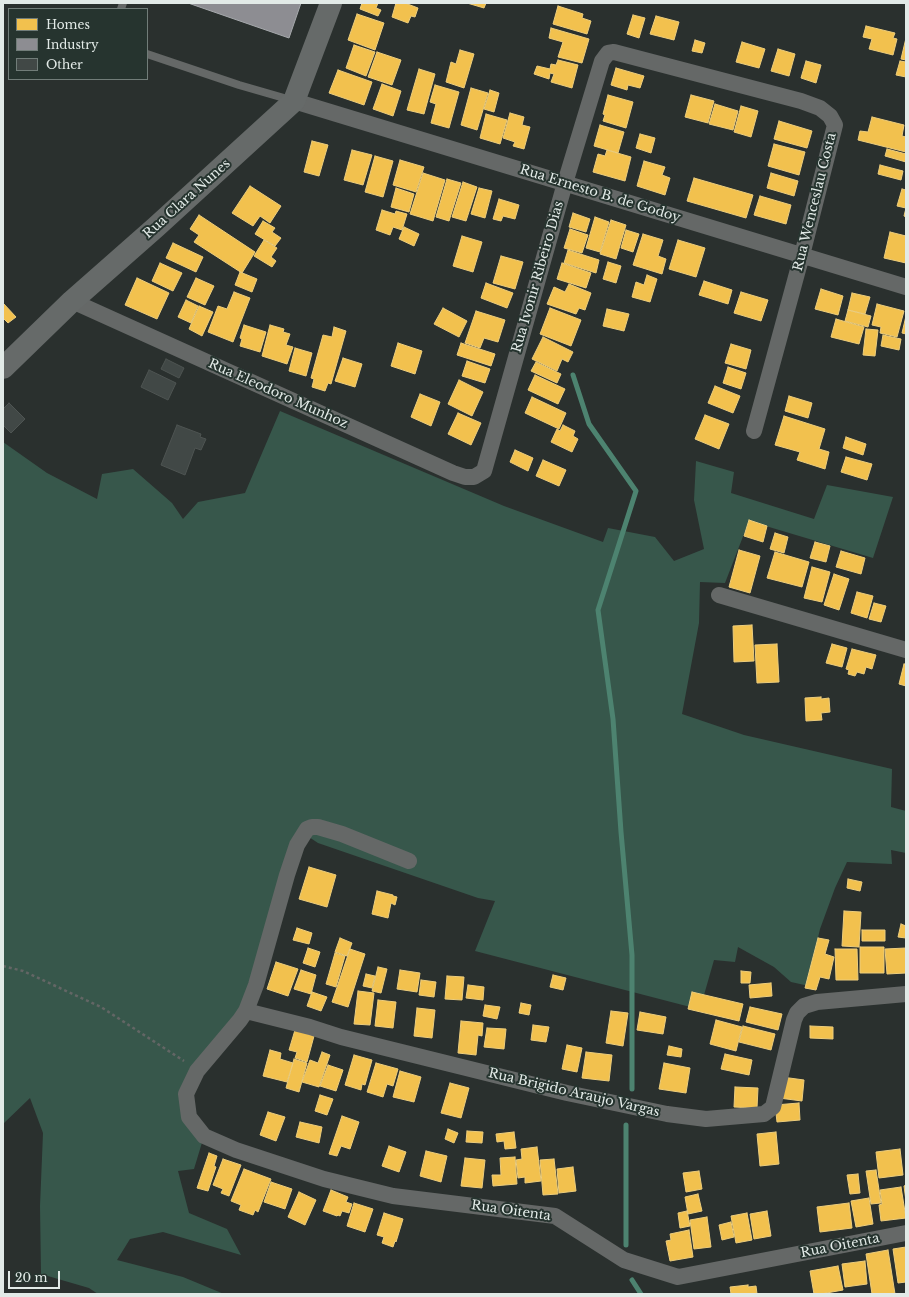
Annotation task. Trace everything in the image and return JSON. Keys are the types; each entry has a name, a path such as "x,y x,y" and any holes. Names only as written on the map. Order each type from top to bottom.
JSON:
{"street":[{"name":"Rua Clara Nunes","path":"3,368 72,301 156,227 294,101 330,3"},
{"name":"Rua Wenceslau Costa","path":"602,61 608,53 614,52 801,101 820,108 830,116 835,125 802,255 754,431"},
{"name":"Rua Ivonir Ribeiro Dias","path":"484,471 565,184 602,61"},
{"name":"Rua Ernesto B. de Godoy","path":"294,101 906,287"},
{"name":"Rua Eleodoro Munhoz","path":"72,301 453,473 465,477 474,477 484,471"},
{"path":"719,595 906,650"},
{"path":"198,1071 240,1020 246,1010 256,985 297,845 307,829 318,827 342,834 409,861"},
{"name":"Rua Brigido Araujo Vargas","path":"246,1010 341,1037 567,1093 667,1114 706,1119 764,1114 773,1107 794,1020 804,1006 817,1002 906,994"},
{"name":"Rua Oitenta","path":"198,1071 186,1094 189,1117 204,1136 216,1142 324,1179 393,1196 555,1216 624,1260 678,1277 906,1233"}],"lane":[{"path":"148,54 239,85 294,101"}],"path":[{"path":"3,966 23,972 101,1007 198,1071"}],"green space":[{"path":"280,411 504,506 603,542 608,528 655,537 674,561 704,549 694,500 696,461 734,472 731,493 814,519 827,485 893,497 873,558 749,521 725,583 700,582 699,623 682,714 744,735 892,769 891,807 906,811 906,853 891,850 892,864 847,862 835,888 820,929 809,986 791,982 774,967 738,947 735,962 714,960 704,995 698,1009 475,951 495,901 478,898 318,843 300,831 243,1009 186,1094 204,1136 194,1169 178,1171 189,1213 227,1229 241,1255 163,1232 130,1239 117,1260 183,1277 224,1294 98,1294 89,1288 41,1274 40,1206 43,1133 30,1098 3,1124 3,442 47,473 97,499 102,474 133,469 172,503 183,519 198,502 245,493"}],"building: Homes":[{"path":"362,3 378,3 376,8 381,10 378,16 360,9"},
{"path":"396,3 405,3 418,8 415,17 411,16 408,23 392,17"},
{"path":"467,3 486,3 484,8"},
{"path":"558,6 583,14 582,18 591,21 587,34 553,24"},
{"path":"357,14 384,23 375,50 348,40"},
{"path":"633,15 645,18 639,38 627,34"},
{"path":"656,16 679,22 674,40 650,34"},
{"path":"866,26 895,33 893,38 897,39 893,55 869,49 872,39 863,37"},
{"path":"551,28 589,39 582,63 558,57 563,42 549,38"},
{"path":"906,38 906,60 901,59"},
{"path":"695,40 705,43 702,53 692,51"},
{"path":"742,42 765,49 759,68 736,62"},
{"path":"354,45 375,52 366,76 346,68"},
{"path":"778,49 795,54 789,76 771,71"},
{"path":"460,50 474,54 464,88 446,82 451,62 456,64"},
{"path":"377,52 401,60 392,85 368,77"},
{"path":"558,60 578,65 572,88 551,82 554,74 550,73 549,79 534,74 537,66 550,69 551,64 556,65"},
{"path":"806,61 821,65 816,83 801,78"},
{"path":"900,61 906,62 906,77 896,75"},
{"path":"616,68 644,76 640,88 628,85 627,90 611,85"},
{"path":"419,69 435,74 424,114 407,110"},
{"path":"338,70 372,82 364,105 329,93"},
{"path":"382,84 401,91 393,116 373,109"},
{"path":"435,85 459,92 449,128 431,123 436,104 430,102"},
{"path":"471,88 488,93 477,130 461,125"},
{"path":"490,90 499,93 494,112 484,109"},
{"path":"608,95 633,102 626,128 603,121 605,115 603,114"},
{"path":"691,95 714,101 708,123 685,117"},
{"path":"715,104 738,111 733,130 709,124"},
{"path":"741,106 758,111 751,137 734,132"},
{"path":"510,113 524,117 522,125 530,127 524,149 513,146 515,142 503,138"},
{"path":"486,114 507,120 500,144 480,138"},
{"path":"872,117 904,125 902,136 906,137 906,152 858,140 860,131 868,132"},
{"path":"779,121 812,131 807,148 774,139"},
{"path":"600,125 624,132 618,153 594,146"},
{"path":"640,134 655,138 651,153 636,148"},
{"path":"312,141 328,145 319,176 304,172"},
{"path":"774,144 805,152 799,175 768,166"},
{"path":"887,149 906,154 906,162 885,156"},
{"path":"352,150 372,155 363,185 344,180"},
{"path":"607,150 631,157 625,181 593,172 598,154 605,156"},
{"path":"375,156 393,161 383,197 365,192"},
{"path":"400,160 424,167 416,192 393,185"},
{"path":"644,161 665,167 662,175 670,178 665,195 637,186"},
{"path":"880,165 903,171 901,180 878,174"},
{"path":"423,173 445,180 433,221 410,214"},
{"path":"771,173 798,181 794,196 767,188"},
{"path":"694,178 753,195 746,218 687,201"},
{"path":"447,179 461,183 449,221 436,217"},
{"path":"463,182 477,187 466,221 452,217"},
{"path":"250,186 281,206 270,223 260,216 253,226 232,213"},
{"path":"396,188 414,194 409,212 391,207"},
{"path":"479,188 492,191 485,218 471,214"},
{"path":"902,189 906,190 906,208 897,206"},
{"path":"760,196 791,205 786,224 754,215"},
{"path":"499,199 519,205 515,219 503,216 501,221 493,219"},
{"path":"382,210 395,214 396,211 407,214 402,230 393,227 390,235 376,230"},
{"path":"573,213 590,219 586,232 569,227"},
{"path":"199,215 255,252 242,273 194,242 199,235 190,229"},
{"path":"595,217 609,222 600,252 586,248"},
{"path":"611,220 626,225 616,259 600,254"},
{"path":"263,221 275,228 272,232 281,238 275,246 255,234"},
{"path":"404,227 419,234 414,246 399,239"},
{"path":"570,229 588,235 582,253 564,248"},
{"path":"626,230 639,234 633,252 621,248"},
{"path":"890,232 906,236 906,263 884,258"},
{"path":"643,234 663,240 658,256 666,259 662,274 633,265"},
{"path":"462,236 482,242 473,272 453,266"},
{"path":"264,240 277,248 271,257 276,261 272,267 254,256"},
{"path":"678,240 705,248 696,277 669,269"},
{"path":"173,243 203,257 196,272 166,258"},
{"path":"568,250 599,260 596,273 564,263"},
{"path":"501,256 523,262 515,289 493,283"},
{"path":"608,262 621,266 616,283 603,279"},
{"path":"160,263 182,273 173,291 152,281"},
{"path":"562,263 591,273 586,288 557,279"},
{"path":"240,272 257,279 252,292 235,285"},
{"path":"647,275 657,279 650,302 632,297 636,282 644,285"},
{"path":"137,278 169,293 157,319 125,305"},
{"path":"196,278 214,286 205,305 187,297"},
{"path":"704,281 732,290 728,304 699,295"},
{"path":"486,283 513,293 507,308 481,298"},
{"path":"569,284 591,293 585,310 579,308 576,314 547,304 554,287 565,292"},
{"path":"821,289 843,296 838,315 815,309"},
{"path":"234,292 250,298 233,342 208,332 218,306 227,309"},
{"path":"741,292 768,300 761,321 734,313"},
{"path":"852,293 870,297 865,314 848,310"},
{"path":"186,300 198,306 191,323 178,317"},
{"path":"3,303 16,317 8,323 3,318"},
{"path":"877,304 904,311 897,337 880,333 881,327 872,325"},
{"path":"199,306 213,312 202,336 189,329"},
{"path":"443,308 467,321 459,337 434,324"},
{"path":"550,308 581,320 571,346 540,334"},
{"path":"607,309 629,314 624,331 603,326"},
{"path":"848,310 871,316 868,327 845,321"},
{"path":"476,311 505,320 498,342 484,338 480,348 465,343"},
{"path":"906,316 906,334 902,333"},
{"path":"836,319 864,327 859,344 831,337"},
{"path":"244,325 266,332 260,352 240,346 242,339 240,338"},
{"path":"270,325 284,329 283,332 290,334 286,345 293,347 287,364 262,356"},
{"path":"334,327 346,331 331,384 328,383 325,391 312,387 314,379 311,378 323,335 332,337"},
{"path":"866,329 878,330 875,356 863,355"},
{"path":"883,335 901,339 899,350 881,346"},
{"path":"543,337 573,352 568,362 562,359 557,371 532,359"},
{"path":"398,343 422,351 415,374 391,366"},
{"path":"461,343 495,354 491,366 457,355"},
{"path":"731,344 751,350 746,369 725,363"},
{"path":"295,348 312,353 306,376 289,371"},
{"path":"343,358 362,364 355,387 335,381"},
{"path":"467,361 490,369 485,383 462,376"},
{"path":"536,362 561,374 557,383 531,371"},
{"path":"728,367 746,373 741,389 723,383"},
{"path":"535,375 565,389 558,404 528,390"},
{"path":"459,380 483,392 472,416 448,404"},
{"path":"715,386 740,396 733,413 708,403"},
{"path":"420,394 440,402 431,426 411,417"},
{"path":"789,396 812,403 808,418 785,411"},
{"path":"532,397 566,413 559,429 525,413"},
{"path":"458,413 481,423 471,445 448,434"},
{"path":"705,415 729,424 719,449 695,439"},
{"path":"784,416 825,429 819,449 829,452 825,469 797,460 800,452 775,445"},
{"path":"563,425 575,431 573,436 578,439 572,452 551,442 557,429 560,431"},
{"path":"846,437 866,444 863,455 843,448"},
{"path":"515,450 533,458 528,471 510,462"},
{"path":"846,457 872,464 867,480 841,472"},
{"path":"543,460 566,470 559,486 536,476"},
{"path":"749,520 767,526 763,542 744,536"},
{"path":"775,533 788,537 784,553 770,549"},
{"path":"815,542 830,546 826,562 810,558"},
{"path":"739,550 760,556 750,593 729,587"},
{"path":"841,551 865,558 861,574 836,567"},
{"path":"775,552 809,562 802,587 767,578"},
{"path":"812,567 830,572 822,602 804,598"},
{"path":"834,574 849,579 839,610 824,605"},
{"path":"857,592 873,596 867,618 851,613"},
{"path":"874,603 886,606 881,622 869,619"},
{"path":"752,625 754,661 734,662 733,626"},
{"path":"777,644 779,682 757,683 755,645"},
{"path":"832,644 847,648 842,667 826,663"},
{"path":"852,649 876,655 872,669 866,667 864,674 857,672 855,676 848,674 849,670 846,669"},
{"path":"904,664 906,664 906,686 899,684"},
{"path":"821,697 821,699 829,698 830,712 821,713 822,720 806,721 805,698"},
{"path":"309,867 336,875 327,907 299,899"},
{"path":"848,879 862,882 860,891 847,888"},
{"path":"377,891 397,897 395,905 391,903 388,918 372,914"},
{"path":"844,911 861,912 859,947 842,946"},
{"path":"901,924 906,926 906,938 898,937"},
{"path":"297,928 312,933 309,944 293,940"},
{"path":"862,930 885,930 885,941 862,941"},
{"path":"340,938 352,943 347,956 335,952"},
{"path":"818,938 829,940 825,954 834,957 829,979 820,977 816,990 805,988"},
{"path":"860,947 884,947 884,973 860,973"},
{"path":"308,948 320,952 315,967 303,963"},
{"path":"906,948 906,973 887,974 885,949"},
{"path":"350,949 365,954 348,1007 332,1002"},
{"path":"835,949 857,949 858,980 836,980"},
{"path":"335,953 345,956 336,987 326,984"},
{"path":"276,962 298,969 288,996 267,989"},
{"path":"378,967 387,969 381,993 372,991"},
{"path":"301,970 316,975 311,994 294,989"},
{"path":"400,970 420,973 417,992 397,989"},
{"path":"741,971 751,972 750,983 741,983"},
{"path":"366,974 375,976 372,988 363,986"},
{"path":"553,975 566,978 563,990 550,987"},
{"path":"447,976 464,977 462,1000 445,999"},
{"path":"421,980 436,982 434,997 419,995"},
{"path":"771,983 772,996 750,998 749,985"},
{"path":"468,985 484,987 483,1000 466,998"},
{"path":"358,991 374,993 370,1025 354,1024"},
{"path":"312,992 327,997 321,1011 307,1006"},
{"path":"692,992 743,1004 739,1021 688,1009"},
{"path":"378,1000 396,1002 393,1028 375,1026"},
{"path":"521,1003 531,1005 529,1015 519,1013"},
{"path":"485,1005 500,1007 497,1019 483,1016"},
{"path":"750,1007 782,1014 778,1030 746,1022"},
{"path":"417,1008 435,1010 432,1038 414,1036"},
{"path":"611,1011 628,1013 623,1046 606,1043"},
{"path":"640,1012 666,1017 663,1034 637,1030"},
{"path":"716,1020 742,1027 736,1051 710,1044"},
{"path":"461,1021 483,1023 482,1036 478,1035 476,1055 458,1053"},
{"path":"533,1025 549,1027 546,1042 531,1040"},
{"path":"743,1026 775,1034 771,1050 739,1042"},
{"path":"810,1026 833,1027 833,1039 810,1038"},
{"path":"487,1028 506,1029 504,1049 484,1047"},
{"path":"295,1030 314,1036 307,1062 295,1058 297,1052 289,1050"},
{"path":"567,1045 582,1048 577,1072 562,1069"},
{"path":"669,1046 682,1049 681,1057 667,1055"},
{"path":"270,1050 281,1053 280,1059 293,1063 287,1082 263,1076"},
{"path":"322,1052 330,1055 319,1087 302,1082 310,1060 318,1063"},
{"path":"586,1052 612,1055 609,1081 582,1078"},
{"path":"725,1054 752,1060 749,1075 721,1069"},
{"path":"354,1055 372,1060 365,1085 362,1084 361,1090 345,1085"},
{"path":"294,1059 307,1063 299,1092 286,1088"},
{"path":"376,1063 398,1069 393,1086 387,1084 383,1097 367,1092"},
{"path":"664,1063 690,1068 686,1093 659,1089"},
{"path":"328,1065 343,1070 336,1091 320,1086"},
{"path":"400,1071 421,1077 414,1102 393,1097"},
{"path":"782,1077 804,1080 802,1101 779,1098"},
{"path":"450,1083 469,1088 461,1118 441,1113"},
{"path":"735,1087 758,1088 757,1108 734,1107"},
{"path":"320,1095 333,1099 327,1115 315,1111"},
{"path":"799,1103 800,1120 777,1122 775,1105"},
{"path":"268,1112 285,1117 276,1141 260,1135"},
{"path":"342,1116 359,1122 350,1149 341,1146 337,1156 329,1154"},
{"path":"300,1122 322,1127 319,1143 296,1137"},
{"path":"448,1129 458,1133 454,1143 445,1139"},
{"path":"467,1131 483,1132 482,1143 466,1142"},
{"path":"514,1132 516,1148 505,1149 504,1141 497,1142 496,1134"},
{"path":"776,1132 779,1164 760,1166 757,1134"},
{"path":"389,1146 406,1152 399,1172 382,1166"},
{"path":"537,1147 541,1181 525,1183 525,1177 518,1178 516,1160 522,1159 521,1149"},
{"path":"900,1149 903,1175 879,1178 876,1152"},
{"path":"426,1151 447,1156 441,1182 420,1176"},
{"path":"209,1153 217,1156 214,1166 216,1167 208,1191 197,1188"},
{"path":"515,1157 517,1184 493,1186 492,1175 501,1175 500,1158"},
{"path":"465,1158 485,1160 482,1188 461,1186"},
{"path":"223,1159 241,1165 229,1196 221,1193 223,1189 213,1185"},
{"path":"554,1159 558,1194 543,1195 540,1160"},
{"path":"573,1167 576,1191 559,1193 557,1169"},
{"path":"244,1169 271,1179 258,1212 255,1210 253,1215 239,1210 241,1205 231,1201"},
{"path":"876,1170 881,1203 871,1204 866,1171"},
{"path":"699,1171 702,1189 686,1192 683,1173"},
{"path":"858,1174 860,1193 850,1194 847,1175"},
{"path":"271,1182 292,1189 285,1209 264,1202"},
{"path":"906,1185 906,1201 904,1186"},
{"path":"901,1187 906,1218 881,1221 879,1205 882,1204 880,1190"},
{"path":"331,1190 348,1197 346,1202 352,1204 349,1213 342,1211 340,1216 337,1216 323,1211"},
{"path":"299,1192 316,1200 305,1225 288,1217"},
{"path":"698,1194 702,1211 688,1214 685,1197"},
{"path":"869,1198 873,1224 856,1227 851,1201"},
{"path":"354,1203 373,1209 365,1232 347,1226"},
{"path":"849,1203 852,1228 820,1232 817,1207"},
{"path":"687,1211 690,1226 680,1228 678,1213"},
{"path":"767,1211 771,1236 754,1239 750,1214"},
{"path":"384,1213 403,1219 393,1247 382,1243 384,1237 377,1235"},
{"path":"747,1213 752,1240 736,1243 731,1216"},
{"path":"707,1217 711,1247 694,1249 690,1220"},
{"path":"731,1222 734,1237 722,1240 719,1225"},
{"path":"689,1230 693,1257 670,1261 666,1241 671,1240 670,1234"},
{"path":"906,1247 906,1282 898,1283 893,1249"},
{"path":"888,1250 895,1294 872,1294 866,1254"},
{"path":"865,1261 867,1284 845,1287 842,1264"},
{"path":"838,1266 843,1290 814,1294 810,1271"},
{"path":"748,1285 748,1287 756,1286 757,1294 731,1294 730,1287"}],"building: Industry":[{"path":"188,3 301,3 289,38"}],"building: Other":[{"path":"166,359 184,368 179,378 161,369"},
{"path":"149,370 176,383 168,400 141,387"},
{"path":"9,403 25,419 11,433 3,425 3,409"},
{"path":"177,425 201,434 200,437 206,439 201,450 195,448 185,475 161,465"}],"waterway":[{"path":"573,375 589,424 636,491 598,610 613,719 632,955 632,1089"},
{"path":"626,1125 626,1245"},
{"path":"632,1280 641,1294"}]}
